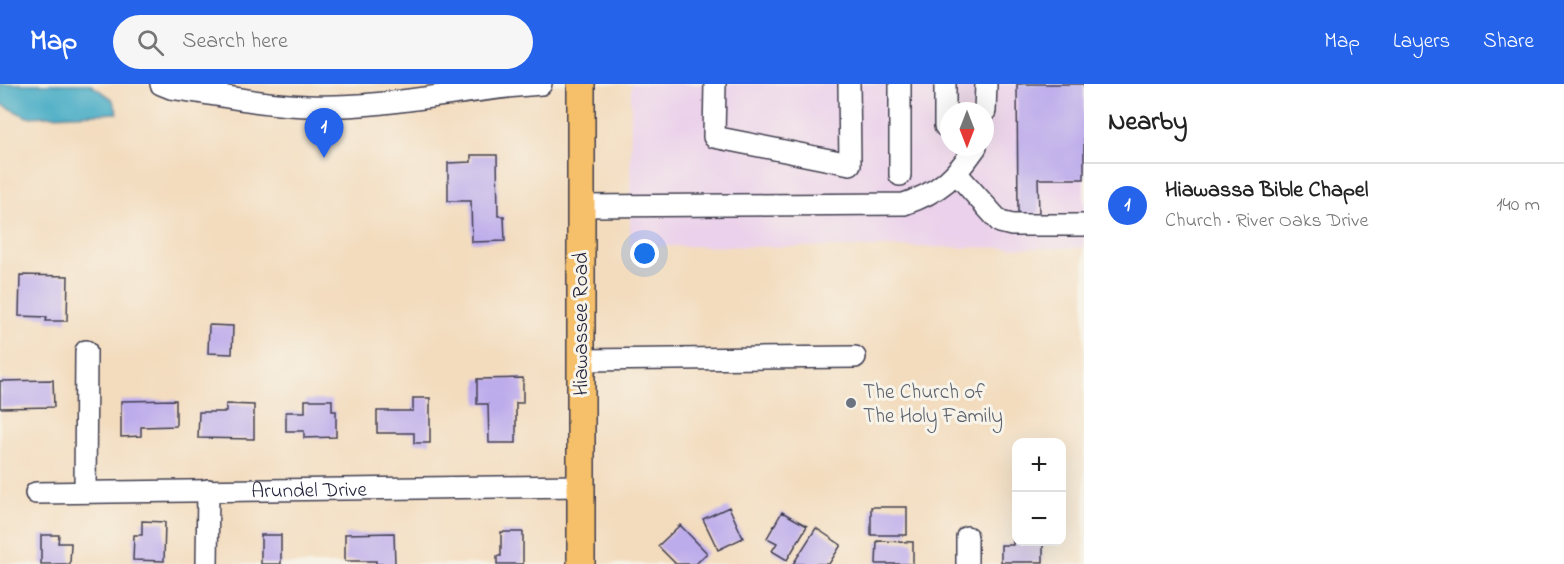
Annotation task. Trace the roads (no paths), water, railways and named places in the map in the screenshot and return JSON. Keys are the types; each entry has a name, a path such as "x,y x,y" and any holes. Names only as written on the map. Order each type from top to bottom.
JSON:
{"main road":[{"name":"Hiawassee Road","path":"580,84 581,564"}],"street":[{"path":"161,84 171,88 276,93 307,106 364,104 481,86 541,84"},
{"path":"715,84 714,137 850,164 849,84"},
{"path":"900,84 900,175"},
{"path":"945,84 945,102"},
{"path":"986,102 987,84"},
{"path":"580,206 904,204 925,197 957,174 970,156"},
{"path":"957,174 1000,222 1012,225 1084,225"},
{"path":"85,492 86,351"},
{"path":"580,360 855,357"},
{"name":"Arundel Drive","path":"36,493 581,486"},
{"path":"207,564 208,490"},
{"path":"967,537 967,564"}],"water":[{"path":"0,84 90,84 112,99 118,113 27,117 0,104"}],"place":[{"name":"Hiawassa Bible Chapel","path":"324,158"},
{"name":"The Church of The Holy Family","path":"851,403"}]}
